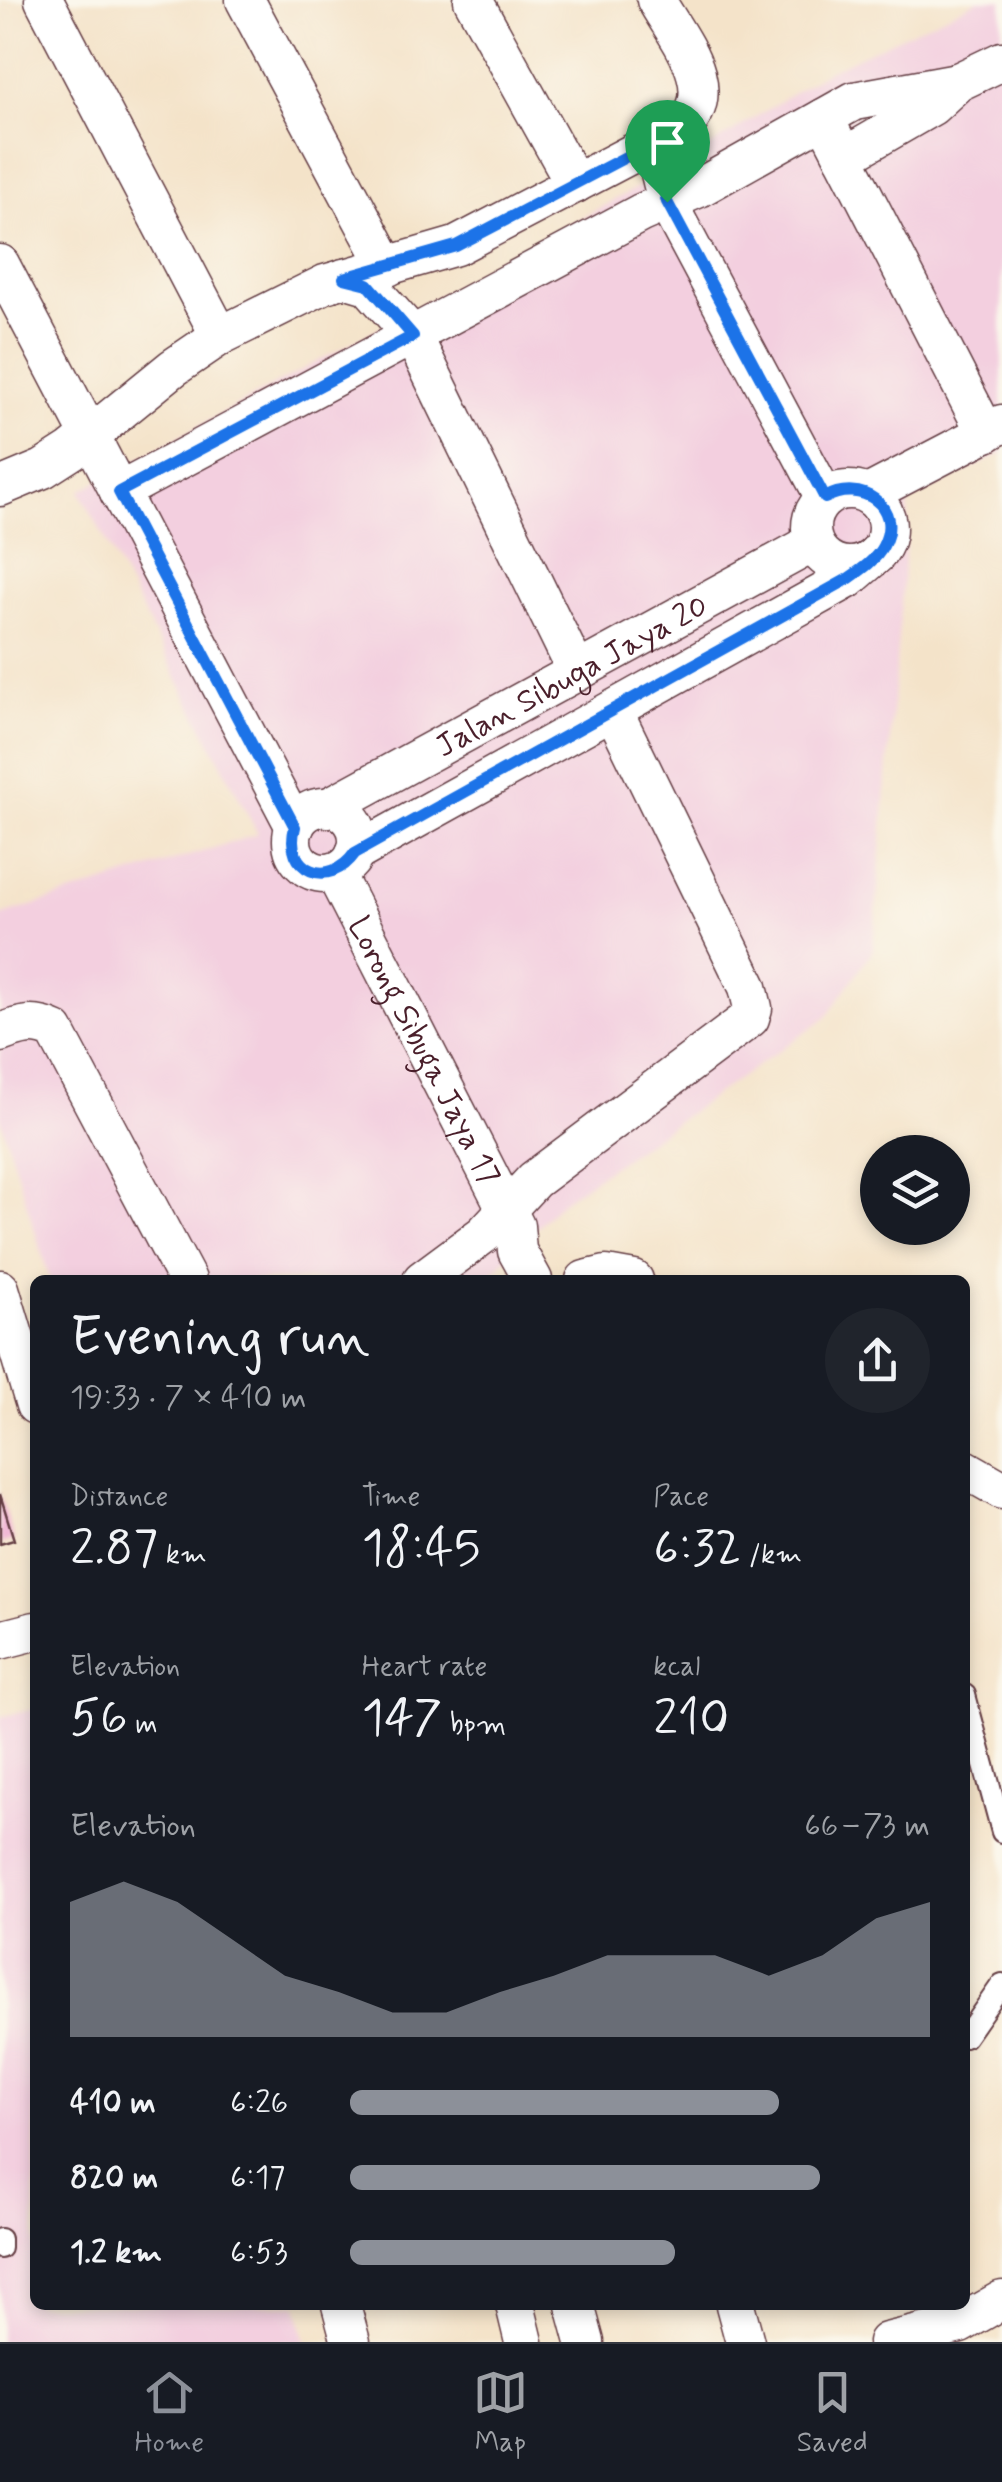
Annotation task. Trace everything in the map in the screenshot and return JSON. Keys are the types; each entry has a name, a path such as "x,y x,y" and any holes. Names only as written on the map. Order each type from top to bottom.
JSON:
{"street":[{"path":"44,0 220,336"},
{"path":"245,0 388,266"},
{"path":"474,0 575,184"},
{"path":"0,487 42,469 220,336 344,278 456,246 684,127 696,114 702,94 697,74 656,0"},
{"path":"844,157 932,106 958,82 1002,60"},
{"path":"119,492 699,188 854,101 958,82"},
{"path":"824,118 994,428 868,494"},
{"path":"658,140 657,161 667,202 825,498"},
{"path":"413,336 408,294 415,270 425,257"},
{"path":"0,264 119,492 311,817"},
{"path":"344,278 368,284 413,336 569,675 619,686 612,710 748,987 752,1008 744,1025 534,1180 511,1218 429,1275"},
{"path":"846,489 868,494 884,512 887,523 888,534 877,554 855,566 830,562 813,543 812,518 825,498 846,489"},
{"name":"Jalan Sibuga Jaya 20","path":"311,817 813,543"},
{"name":"Jalan Sibuga Jaya 20","path":"345,862 848,579 877,554"},
{"path":"337,810 353,824 357,834 345,862 313,872 296,858 292,848 311,817 337,810"},
{"name":"Lorong Sibuga Jaya 17","path":"345,862 511,1218 517,1251 531,1275"},
{"path":"0,1033 24,1024 40,1024 55,1030 183,1275"},
{"name":"Lorong Sibuga Jaya 17","path":"511,1218 536,1236 560,1275"},
{"path":"0,1289 30,1388"},
{"path":"970,1471 1002,1490"},
{"path":"0,1640 30,1632"},
{"path":"887,2342 960,2324 1002,2300"},
{"path":"342,2310 350,2342"},
{"path":"515,2310 524,2342"},
{"path":"576,2310 585,2342"},
{"path":"736,2310 745,2342"}],"lane":[{"path":"970,1714 1002,1832"},
{"path":"970,2030 1002,1984"},
{"path":"0,2239 0,2248"}],"shaded area":[{"path":"978,0 1002,0 1002,453 909,501 873,950 826,1018 562,1201 488,1275 48,1275 0,1117 0,916 258,834 80,491 697,155 824,73"},
{"path":"30,1710 30,2310 298,2310 306,2342 0,2342 0,1717"}],"building":[{"path":"0,1494 14,1540 0,1544"}],"route":[{"path":"658,140 657,161 667,202 825,498 846,489 868,494 884,512 888,534 884,545 848,579 355,853 342,868 324,874 313,872 296,858 292,848 295,827 119,492 413,336 368,284 344,278 456,246 658,140"}]}
